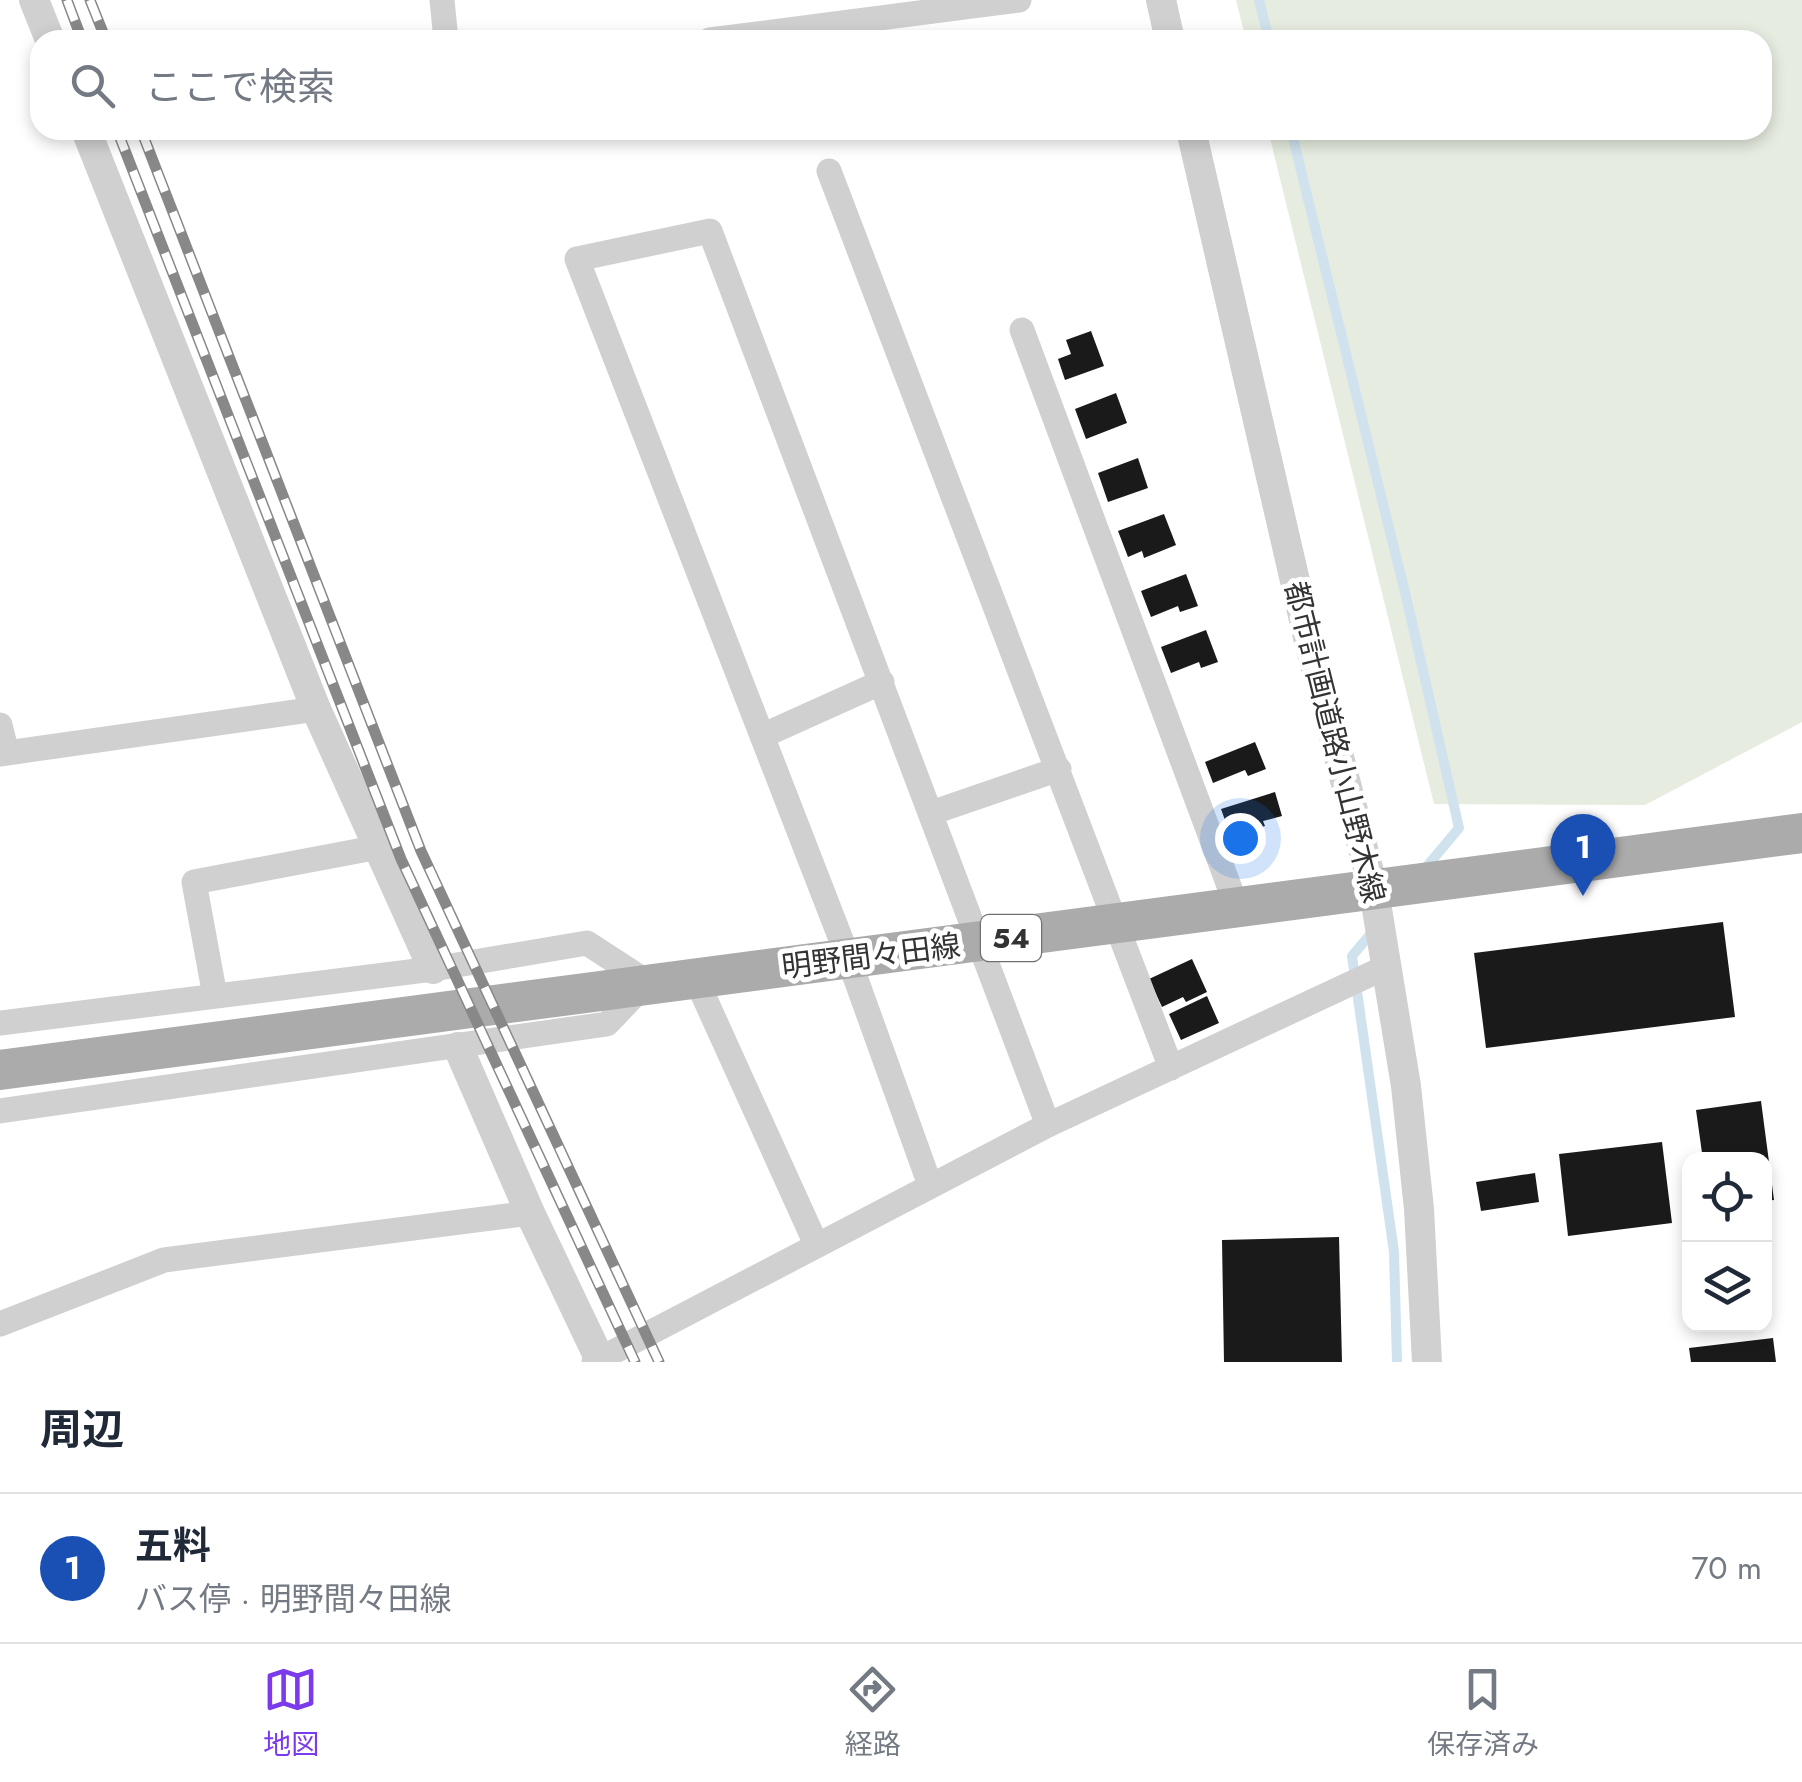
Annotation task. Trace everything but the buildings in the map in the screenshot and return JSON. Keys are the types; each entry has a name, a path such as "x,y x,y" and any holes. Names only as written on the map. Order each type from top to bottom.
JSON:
{"main road":[{"name":"明野間々田線","path":"0,1070 647,982 1119,926 1802,832"}],"street":[{"path":"34,0 46,30"},
{"path":"442,0 445,30"},
{"path":"787,30 1019,0"},
{"path":"1160,0 1168,30"},
{"path":"90,140 316,709 433,969"},
{"name":"都市計画道路小山野木線","path":"1193,140 1310,646 1374,891 1406,1086 1427,1362"},
{"path":"829,170 1171,1068"},
{"path":"930,1185 849,960 577,259 710,231 1048,1125"},
{"path":"1022,330 1238,910"},
{"path":"762,736 882,682"},
{"path":"0,725 4,753 316,709"},
{"path":"931,813 1059,769"},
{"path":"214,996 194,882 379,847"},
{"path":"0,1023 433,969 586,943 647,982 607,1024 0,1111"},
{"path":"458,1047 598,1361 1048,1125 1386,967"},
{"path":"694,977 816,1244"},
{"path":"0,1324 164,1260 530,1213"}],"shaded area":[{"path":"1236,0 1802,0 1802,722 1645,805 1434,804 1270,140 1772,140 1772,30 1244,30"}],"waterway":[{"path":"1259,0 1266,30"},
{"path":"1293,140 1459,828 1423,871"},
{"path":"1374,930 1352,956 1394,1252 1397,1362"}],"railway":[{"path":"67,0 78,30"},
{"path":"90,0 102,30"},
{"path":"121,140 401,859 635,1362"},
{"path":"145,140 421,851 659,1362"}],"place":[{"name":"五料","path":"1583,896"}]}
